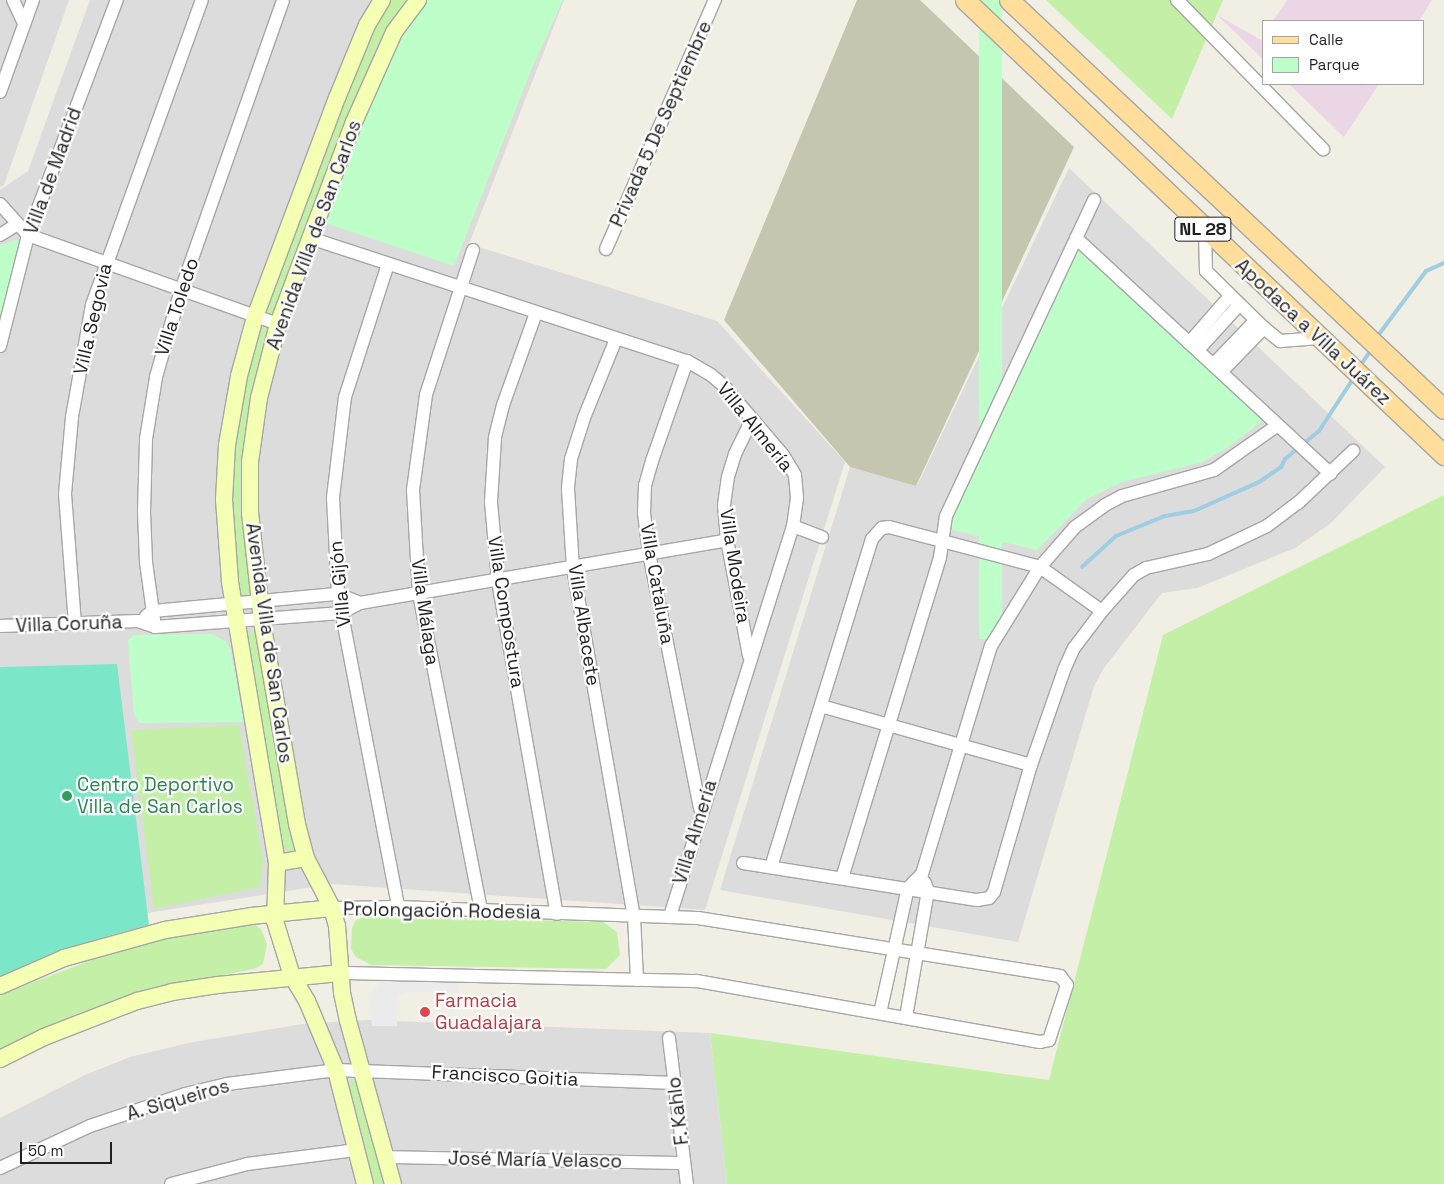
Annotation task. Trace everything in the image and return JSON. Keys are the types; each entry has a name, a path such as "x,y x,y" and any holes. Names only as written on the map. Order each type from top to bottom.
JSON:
{"main road":[{"name":"Apodaca a Villa Juárez","path":"965,0 1205,231 1444,455"},
{"name":"Apodaca a Villa Juárez","path":"1009,0 1444,409"}],"street":[{"path":"13,0 24,24"},
{"path":"0,92 2,78 32,0"},
{"name":"Villa de Madrid","path":"0,346 28,235 117,0"},
{"name":"Villa Segovia","path":"75,624 66,524 67,467 80,363 92,305 105,262 202,0"},
{"name":"Villa Toledo","path":"155,627 146,562 146,439 156,377 181,290 284,0"},
{"path":"374,0 366,25 392,37"},
{"name":"Avenida Villa de San Carlos","path":"365,1184 336,1070 307,1001 292,976 275,914 277,863 236,623 224,500 227,445 239,376 255,317 312,159 366,25 382,0"},
{"name":"Avenida Villa de San Carlos","path":"392,1184 348,1021 332,908 306,858 262,621 250,514 250,462 259,398 278,324 354,122 392,37 418,0"},
{"name":"Privada 5 De Septiembre","path":"606,249 715,0"},
{"path":"1177,0 1323,149"},
{"path":"842,878 890,725 943,540 946,516 1094,200"},
{"path":"0,204 16,226 28,235 278,324"},
{"path":"0,235 16,226"},
{"path":"1205,231 1206,271 1260,324 1280,341 1320,338"},
{"name":"Villa Almería","path":"310,238 687,361 712,374 752,418 795,474 797,498 793,526 701,812 670,916"},
{"path":"1076,238 1331,474"},
{"name":"Villa Málaga","path":"473,250 426,395 417,447 413,490 419,594 481,910"},
{"name":"Villa Gijón","path":"388,264 350,380 339,429 333,498 338,594 341,613 398,907"},
{"path":"1194,347 1235,300"},
{"name":"Villa Compostura","path":"536,313 503,405 495,438 491,502 498,581 558,914"},
{"path":"1217,368 1260,324"},
{"name":"Villa Albacete","path":"616,339 571,459 568,489 573,568 634,916 637,980"},
{"name":"Villa Cataluña","path":"687,361 645,485 649,553 701,812"},
{"name":"Villa Modeira","path":"750,658 727,540 724,506 728,477 752,418"},
{"path":"880,1013 908,888 922,874 991,646 1040,567 1075,527 1105,505 1122,496 1214,470 1278,426"},
{"path":"743,863 977,900 992,896 1031,765 1064,670 1074,648 1102,611 1134,575 1154,564 1208,554 1267,526 1331,474 1353,451"},
{"path":"793,526 822,537"},
{"path":"771,867 877,532 889,527 1040,567 1102,611"},
{"name":"Villa Coruña","path":"0,626 138,621 155,627 236,623 341,613 360,603 498,581 727,540"},
{"name":"Villa Coruña","path":"138,621 153,611 260,604 338,594 360,603"},
{"path":"821,706 1031,765"},
{"path":"277,863 306,858"},
{"path":"0,1059 44,1037 137,1001 218,985 292,976 341,973 696,981 906,1017 928,891 922,874"},
{"name":"Prolongación Rodesia","path":"0,986 64,958 109,944 203,924 332,908 398,907 698,918 917,956 1060,976 1067,985 1049,1040 1040,1042 906,1017"},
{"name":"F. Kahlo","path":"669,1038 687,1184"},
{"name":"Francisco Goitia","path":"336,1070 362,1069 675,1084"},
{"name":"A. Siqueiros","path":"0,1168 90,1126 185,1094 227,1084 336,1070"},
{"path":"171,1184 247,1164 357,1150"},
{"name":"José María Velasco","path":"386,1157 684,1163"}],"shaded area":[{"path":"0,0 69,0 4,185 0,187"},
{"path":"90,0 564,0 469,244 717,321 845,462 705,910 332,884 147,913 0,967 0,190 28,171"},
{"path":"857,0 920,0 1074,147 916,486 850,467 724,320"},
{"path":"1287,0 1432,0 1420,20 1274,20"},
{"path":"1217,15 1261,40 1262,38 1262,58"},
{"path":"1290,85 1378,85 1344,137"},
{"path":"1069,168 1385,467 1331,523 1295,548 1197,588 1162,593 1104,668 1094,686 1018,942 720,890 850,467 917,486"},
{"path":"382,980 458,981 459,992 406,992 397,999 397,1026 372,1026 370,995"},
{"path":"368,1020 710,1033 727,1184 0,1184 0,1118 85,1075 130,1057 193,1042 303,1024"}],"green space":[{"path":"390,0 409,0 395,15 376,47 290,275 243,508 251,593 242,596 231,520 231,463 254,338 377,18"},
{"path":"424,0 563,0 532,68 454,266 325,223 393,47"},
{"path":"979,0 1002,0 1002,639 979,639"},
{"path":"1046,0 1223,0 1172,119"},
{"path":"17,240 19,247 0,320 0,245"},
{"path":"1081,250 1261,417 1261,422 1227,448 1202,462 1122,482 1087,499 1037,550 953,530 948,523 1074,254"},
{"path":"1444,495 1444,1184 727,1184 710,1033 1049,1080 1163,635"},
{"path":"256,630 296,848 295,853 284,849 247,633"},
{"path":"212,634 225,641 230,648 244,722 139,723 134,714 128,640 134,635"},
{"name":"Centro Deportivo Villa de San Carlos","path":"117,664 149,925 108,936 0,980 0,667"},
{"path":"239,725 263,861 260,887 154,909 131,730"},
{"path":"366,916 603,922 617,932 620,955 606,969 371,965 356,957 351,949 352,928 356,920"},
{"path":"252,923 261,929 267,944 263,964 254,969 161,987 91,1010 0,1049 0,995 139,942"},
{"path":"358,1080 384,1184 375,1184 349,1082"}],"waterway":[{"path":"1380,333 1426,271 1444,263"},
{"path":"1362,363 1369,353"},
{"path":"1082,567 1116,536 1165,516 1194,511 1259,482 1281,467 1285,459 1319,431 1351,382"}],"place":[{"name":"Centro Deportivo Villa de San Carlos","path":"67,796"},
{"name":"Farmacia Guadalajara","path":"425,1012"}]}
